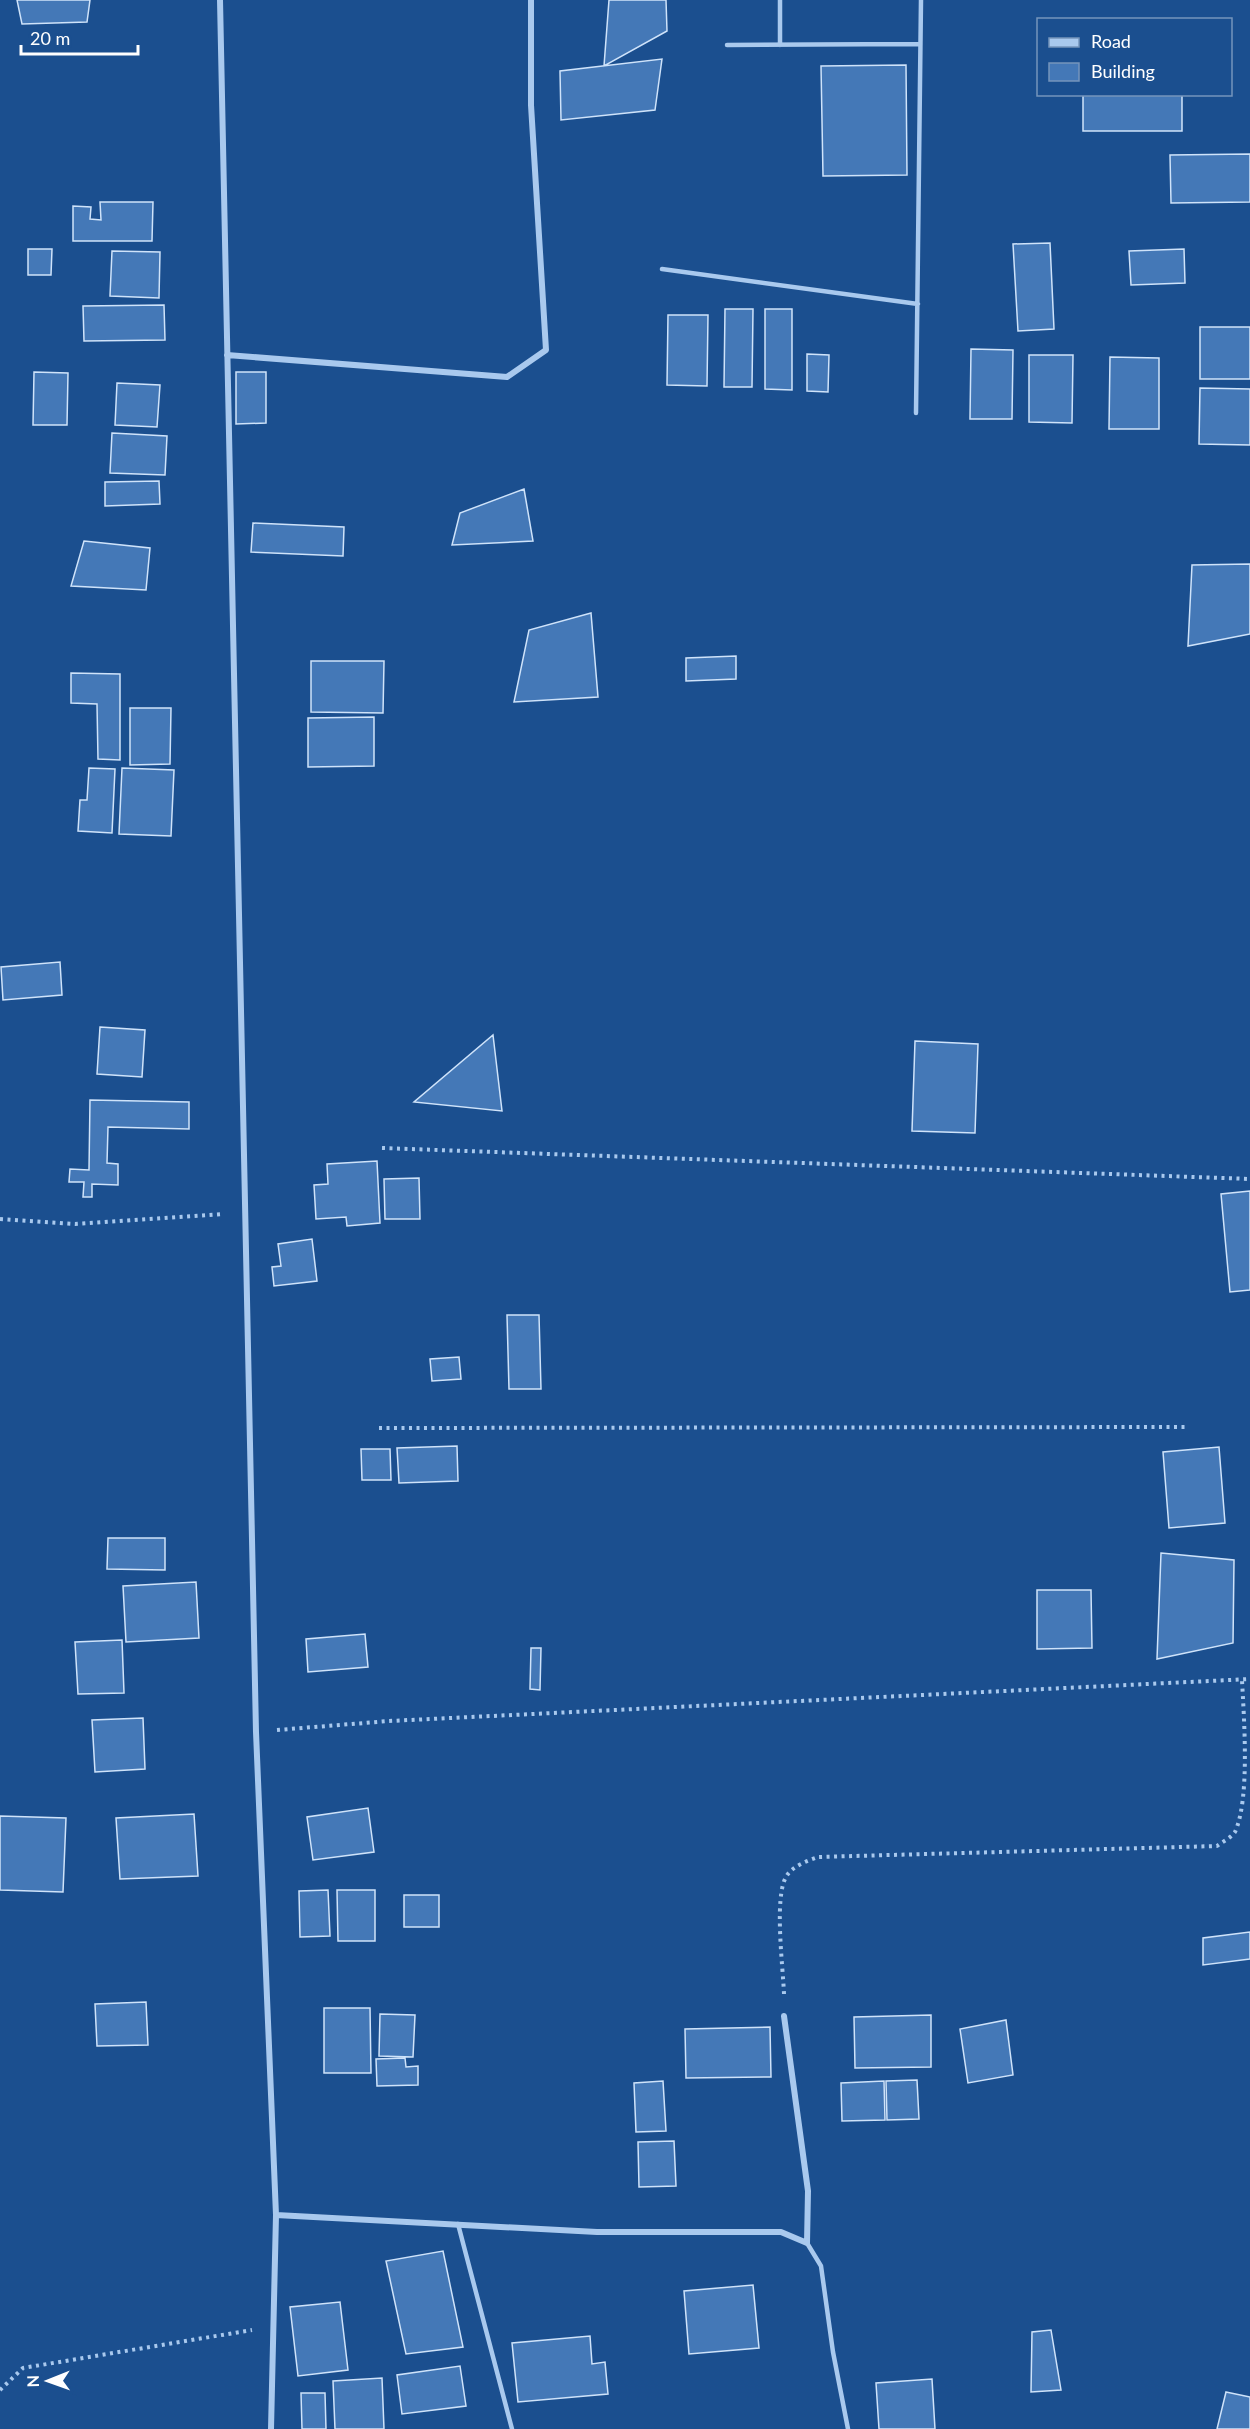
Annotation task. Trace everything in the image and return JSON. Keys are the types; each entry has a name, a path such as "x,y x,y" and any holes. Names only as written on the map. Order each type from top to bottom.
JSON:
{"street":[{"path":"220,0 256,1732 276,2215 271,2429"},
{"path":"227,355 507,377 546,350 531,105 531,0"},
{"path":"276,2215 597,2232 781,2232 807,2243 808,2191 784,2016"}],"lane":[{"path":"780,0 780,45"},
{"path":"916,413 921,0"},
{"path":"727,45 920,44"},
{"path":"662,269 918,304"},
{"path":"458,2224 512,2429"},
{"path":"807,2243 821,2266 833,2352 848,2429"}],"path":[{"path":"382,1148 1250,1179"},
{"path":"0,1219 75,1224 245,1212"},
{"path":"380,1428 1188,1428"},
{"path":"256,1732 389,1721 1250,1679"},
{"path":"784,2016 780,1895 787,1875 799,1865 818,1857 1217,1846 1235,1833 1245,1809 1247,1775 1242,1680"},
{"path":"0,2390 23,2368 273,2327"}],"building":[{"path":"17,0 90,0 87,22 22,24"},
{"path":"609,0 666,0 667,31 604,66"},
{"path":"662,59 655,110 561,120 560,71"},
{"path":"906,65 907,175 823,176 821,66"},
{"path":"1083,96 1182,96 1182,131 1083,131"},
{"path":"1250,154 1250,202 1171,203 1170,155"},
{"path":"100,202 153,202 152,241 73,241 73,206 91,207 90,219 101,220"},
{"path":"1050,243 1054,329 1018,331 1013,244"},
{"path":"28,249 52,249 51,275 28,275"},
{"path":"1184,249 1185,283 1131,285 1129,251"},
{"path":"112,251 160,252 159,298 110,296"},
{"path":"164,305 165,340 84,341 83,306"},
{"path":"725,309 753,309 752,387 724,387"},
{"path":"765,309 792,309 792,390 765,389"},
{"path":"668,315 708,315 707,386 667,385"},
{"path":"1200,327 1250,327 1250,379 1200,379"},
{"path":"971,349 1013,350 1012,419 970,419"},
{"path":"807,354 829,355 828,392 807,391"},
{"path":"1029,355 1073,355 1072,423 1029,422"},
{"path":"1110,357 1159,358 1159,429 1109,429"},
{"path":"34,372 68,373 67,425 33,425"},
{"path":"236,372 266,372 266,423 236,424"},
{"path":"117,383 160,385 157,427 115,425"},
{"path":"1200,388 1250,389 1250,445 1199,444"},
{"path":"112,433 167,436 165,475 110,473"},
{"path":"159,481 160,504 105,506 105,482"},
{"path":"524,489 533,541 452,545 460,513"},
{"path":"253,523 344,527 343,556 251,552"},
{"path":"84,541 150,548 146,590 71,586"},
{"path":"1250,564 1250,634 1188,646 1192,565"},
{"path":"591,613 598,697 514,702 529,630"},
{"path":"736,656 736,679 686,681 686,658"},
{"path":"311,661 384,661 383,713 311,712"},
{"path":"71,673 120,674 120,760 98,759 97,704 71,703"},
{"path":"130,708 171,708 170,764 130,765"},
{"path":"374,717 374,766 308,767 308,718"},
{"path":"89,768 115,769 112,833 78,831 80,800 87,800"},
{"path":"122,768 174,770 171,836 119,834"},
{"path":"60,962 62,995 3,1000 1,967"},
{"path":"100,1027 145,1030 142,1077 97,1074"},
{"path":"493,1035 502,1111 414,1102"},
{"path":"915,1041 978,1044 975,1133 912,1131"},
{"path":"90,1100 189,1102 189,1129 108,1127 107,1163 118,1164 118,1185 92,1184 92,1197 83,1197 84,1182 69,1182 70,1169 89,1170"},
{"path":"377,1161 380,1223 347,1226 346,1217 316,1219 314,1185 328,1184 327,1164"},
{"path":"419,1178 420,1219 385,1219 384,1179"},
{"path":"1250,1191 1250,1290 1230,1292 1221,1194"},
{"path":"312,1239 317,1281 274,1286 272,1267 281,1266 278,1244"},
{"path":"507,1315 539,1315 541,1389 509,1389"},
{"path":"459,1357 461,1379 432,1381 430,1359"},
{"path":"457,1446 458,1481 399,1483 397,1448"},
{"path":"1219,1447 1225,1523 1169,1528 1163,1452"},
{"path":"361,1449 390,1449 391,1480 362,1480"},
{"path":"108,1538 165,1538 165,1570 107,1569"},
{"path":"1161,1553 1234,1560 1233,1643 1157,1659"},
{"path":"196,1582 199,1638 126,1642 123,1586"},
{"path":"1037,1590 1091,1590 1092,1648 1037,1649"},
{"path":"365,1634 368,1667 308,1672 306,1639"},
{"path":"122,1640 124,1693 78,1694 75,1642"},
{"path":"531,1648 541,1648 540,1690 530,1689"},
{"path":"143,1718 145,1769 95,1772 92,1720"},
{"path":"368,1808 374,1852 313,1860 307,1817"},
{"path":"194,1814 198,1876 120,1879 116,1818"},
{"path":"0,1816 66,1818 63,1892 0,1890"},
{"path":"328,1890 330,1936 300,1937 299,1891"},
{"path":"337,1890 375,1890 375,1941 338,1941"},
{"path":"404,1895 439,1895 439,1927 404,1927"},
{"path":"1250,1932 1250,1959 1203,1965 1203,1938"},
{"path":"146,2002 148,2045 97,2046 95,2004"},
{"path":"324,2008 370,2008 371,2073 324,2073"},
{"path":"380,2014 415,2015 413,2057 379,2056"},
{"path":"931,2015 931,2067 855,2068 854,2017"},
{"path":"1006,2020 1013,2075 968,2083 960,2029"},
{"path":"770,2027 771,2077 686,2078 685,2029"},
{"path":"405,2058 406,2067 418,2066 418,2085 377,2086 376,2059"},
{"path":"917,2080 919,2119 887,2120 886,2081"},
{"path":"663,2081 666,2131 636,2132 634,2083"},
{"path":"884,2081 885,2120 842,2121 841,2083"},
{"path":"674,2141 676,2186 639,2187 638,2142"},
{"path":"443,2251 463,2347 406,2354 386,2261"},
{"path":"753,2285 759,2348 689,2354 684,2291"},
{"path":"340,2302 348,2370 298,2376 290,2307"},
{"path":"1051,2330 1061,2390 1031,2392 1032,2332"},
{"path":"590,2336 592,2364 605,2362 608,2394 518,2402 512,2343"},
{"path":"460,2366 466,2406 402,2414 397,2375"},
{"path":"382,2378 384,2429 335,2429 333,2381"},
{"path":"932,2379 935,2429 879,2429 876,2383"},
{"path":"1226,2392 1250,2397 1250,2429 1217,2429"},
{"path":"301,2393 325,2393 326,2429 302,2429"}]}
